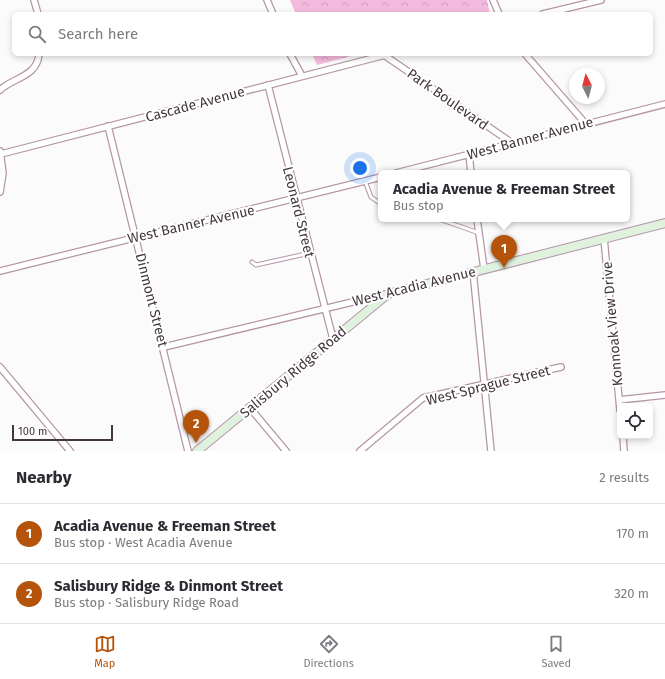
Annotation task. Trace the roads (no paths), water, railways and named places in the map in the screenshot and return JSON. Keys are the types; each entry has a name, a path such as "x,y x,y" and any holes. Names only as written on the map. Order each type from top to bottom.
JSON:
{"street":[{"path":"34,0 37,12"},
{"path":"267,0 272,12"},
{"path":"493,0 498,12"},
{"path":"551,12 601,0"},
{"path":"0,90 13,81 30,73 37,63 39,56"},
{"path":"291,56 302,76"},
{"name":"Cascade Avenue","path":"0,152 382,56"},
{"name":"Park Boulevard","path":"387,56 512,143"},
{"path":"527,56 586,124"},
{"name":"Leonard Street","path":"268,85 333,339"},
{"name":"West Banner Avenue","path":"408,170 665,104"},
{"name":"Dinmont Street","path":"108,126 137,237 188,451"},
{"path":"0,152 3,173 0,192"},
{"path":"469,154 471,170"},
{"name":"West Banner Avenue","path":"0,271 378,178"},
{"path":"477,222 484,269"},
{"name":"West Acadia Avenue","path":"164,347 388,294 665,223"},
{"name":"Konnoak View Drive","path":"604,238 619,403"},
{"path":"473,271 491,451"},
{"name":"Salisbury Ridge Road","path":"197,451 388,294"},
{"path":"0,367 70,451"},
{"name":"West Sprague Street","path":"360,451 423,398 561,367"},
{"path":"619,400 665,395"},
{"path":"250,408 286,451"},
{"path":"622,439 624,451"}],"lane":[{"path":"365,181 371,197 378,202"},
{"path":"448,222 479,233"},
{"path":"252,262 256,265 310,253"}],"place":[{"name":"Acadia Avenue & Freeman Street","path":"504,268"},
{"name":"Salisbury Ridge & Dinmont Street","path":"196,443"}]}
